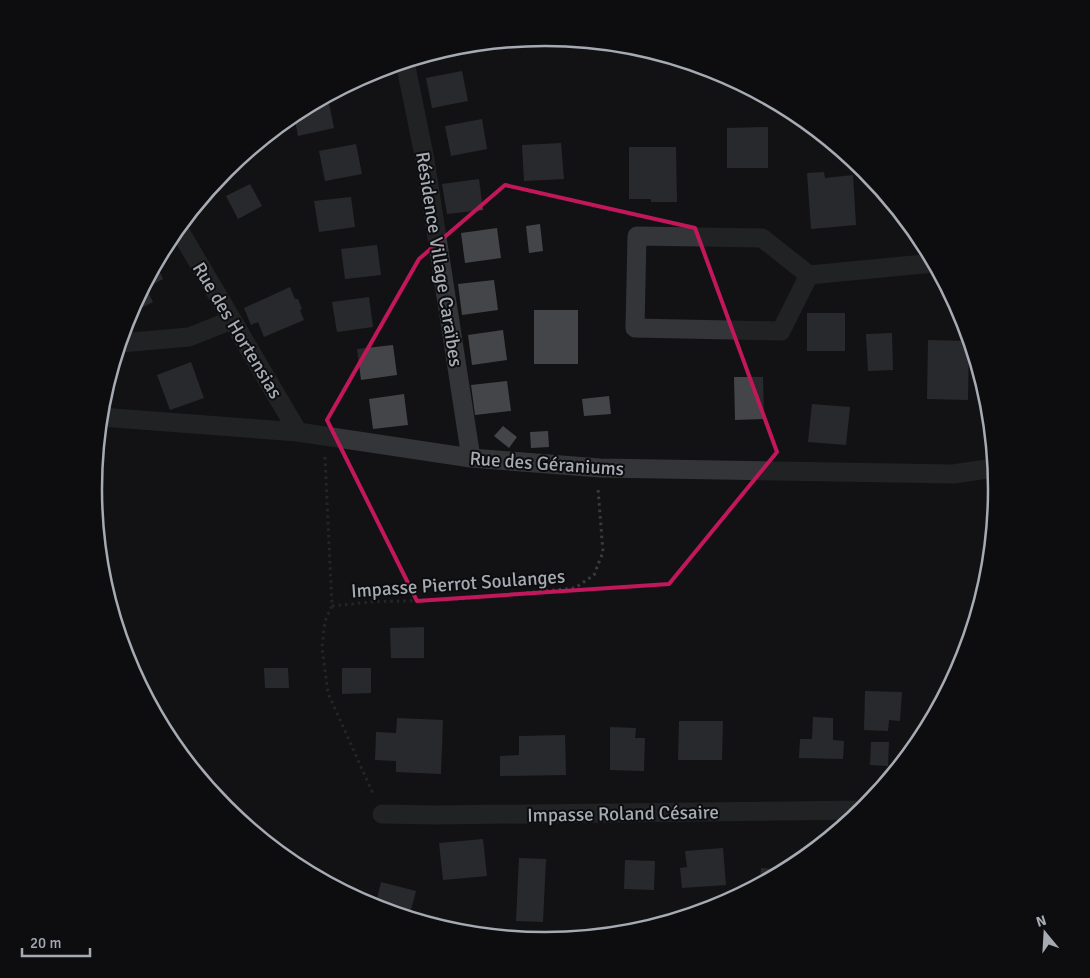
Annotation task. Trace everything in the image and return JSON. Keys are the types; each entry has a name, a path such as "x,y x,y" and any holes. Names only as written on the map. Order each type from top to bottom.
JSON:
{"street":[{"name":"Résidence Village Caraïbes","path":"406,69 425,160 471,458"},
{"name":"Rue des Hortensias","path":"182,235 298,432"},
{"path":"809,275 781,331 635,328 637,236 762,238 809,275 925,264"},
{"path":"128,342 189,337 232,320"},
{"name":"Rue des Géraniums","path":"108,418 298,432 471,458 600,468 953,474 987,469"},
{"name":"Impasse Roland Césaire","path":"382,814 849,810"}],"path":[{"path":"324,436 332,606 325,621 322,648 328,693 382,814"},
{"name":"Impasse Pierrot Soulanges","path":"332,606 371,602 463,599 575,588 594,575 602,552 598,487 600,468"}],"highlighted area":[{"path":"505,185 695,228 777,452 669,584 417,601 327,420 419,259"}],"building":[{"path":"462,71 468,101 432,108 426,78"},
{"path":"329,103 334,128 298,136 296,123"},
{"path":"482,119 487,149 451,156 445,126"},
{"path":"768,127 768,168 727,168 727,128"},
{"path":"561,143 564,179 524,181 522,145"},
{"path":"356,144 362,174 325,181 319,151"},
{"path":"629,147 676,147 677,202 651,202 651,199 629,199"},
{"path":"824,172 825,178 853,175 856,225 811,229 807,173"},
{"path":"479,179 483,210 447,214 442,184"},
{"path":"250,184 262,206 238,219 226,196"},
{"path":"351,197 355,227 319,232 314,201"},
{"path":"540,224 543,251 529,253 526,226"},
{"path":"497,228 501,258 465,263 461,233"},
{"path":"377,245 381,275 345,279 341,249"},
{"path":"160,272 163,279 153,284"},
{"path":"494,280 498,310 462,315 458,284"},
{"path":"290,287 295,299 298,299 304,320 264,337 258,322 251,325 244,308"},
{"path":"148,293 153,302 141,308"},
{"path":"369,297 373,327 337,332 332,302"},
{"path":"534,310 578,310 578,364 534,364"},
{"path":"807,313 845,313 845,351 807,351"},
{"path":"503,330 507,360 472,365 468,335"},
{"path":"892,333 893,370 868,371 866,334"},
{"path":"928,340 962,341 969,361 968,400 927,399"},
{"path":"393,345 397,375 361,380 357,349"},
{"path":"191,362 204,398 170,410 157,375"},
{"path":"734,377 763,377 764,419 735,420"},
{"path":"507,381 511,411 475,415 471,385"},
{"path":"404,394 408,425 373,429 369,399"},
{"path":"609,396 611,414 584,416 582,399"},
{"path":"812,404 850,407 846,445 808,442"},
{"path":"503,426 517,437 509,448 494,436"},
{"path":"548,431 549,447 531,448 530,432"},
{"path":"424,627 424,658 391,658 390,628"},
{"path":"264,668 288,668 289,688 265,688"},
{"path":"342,668 371,668 371,693 342,694"},
{"path":"865,691 902,692 900,721 889,720 888,731 864,730"},
{"path":"813,717 833,718 833,740 844,741 843,759 799,758 800,739 812,739"},
{"path":"397,718 443,720 441,774 396,772 396,761 375,760 376,732 396,733"},
{"path":"679,721 723,721 722,760 678,760"},
{"path":"610,727 636,728 635,738 645,738 644,771 610,770"},
{"path":"565,735 566,775 500,776 500,756 519,755 519,736"},
{"path":"871,742 889,742 888,766 870,765"},
{"path":"483,839 487,876 443,880 439,843"},
{"path":"723,848 726,885 682,888 680,868 687,867 685,851"},
{"path":"519,858 546,859 543,922 516,921"},
{"path":"625,860 655,861 654,890 624,889"},
{"path":"761,868 771,869 766,872 761,875"},
{"path":"381,882 416,891 411,911 377,898"}]}
